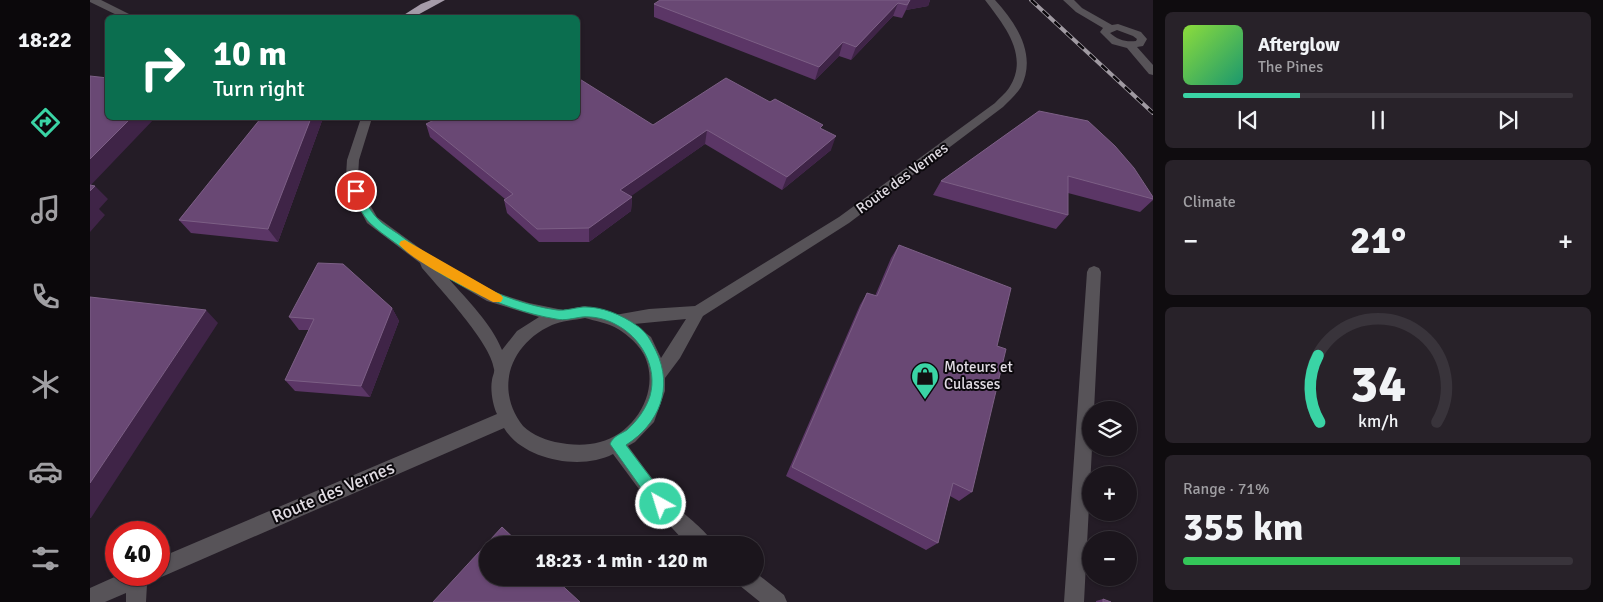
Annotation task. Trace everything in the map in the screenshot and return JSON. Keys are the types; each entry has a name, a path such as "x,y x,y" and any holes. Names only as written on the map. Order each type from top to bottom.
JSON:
{"highway":[{"path":"409,15 424,6 440,0"}],"street":[{"path":"93,0 126,15"},
{"name":"Route des Vernes","path":"618,320 649,315 698,312 844,220 999,105 1014,88 1022,71 1023,54 1014,31 990,0"},
{"path":"1068,0 1079,10 1110,28"},
{"path":"1118,27 1137,34 1142,39 1139,44 1130,45 1118,43 1105,32 1110,28 1118,27"},
{"path":"1137,34 1153,32"},
{"path":"1130,45 1153,72"},
{"path":"365,120 353,160 352,176 356,191 372,220 420,256 492,297 529,309 559,315"},
{"path":"420,256 470,314 492,344 501,366"},
{"path":"1074,602 1094,272"},
{"path":"585,312 602,314 618,320 634,329 645,341 652,353 658,374 657,395 643,423 616,444 601,450 570,454 540,446 516,430 500,402 498,384 501,366 509,350 520,336 534,325 559,315 585,312"},
{"name":"Route des Vernes","path":"658,374 674,353 698,312"},
{"name":"Route des Vernes","path":"170,563 508,418"},
{"path":"616,444 669,513 693,536"},
{"path":"90,598 117,586"},
{"path":"136,602 138,586"},
{"path":"756,586 777,602"}],"building":[{"path":"660,0 910,0 907,5 898,3 856,47 843,42 819,67 654,4"},
{"path":"90,76 105,78 105,120 129,120 90,159"},
{"path":"726,78 770,102 775,99 823,125 820,128 836,136 787,177 707,130 620,190 632,197 589,228 537,229 504,200 513,194 426,124 434,120 580,120 580,79 653,125"},
{"path":"1039,111 1088,121 1115,146 1134,168 1153,199 1068,176 1068,215 941,181"},
{"path":"259,120 310,120 268,229 179,220"},
{"path":"899,245 1011,288 997,346 1006,349 972,492 953,483 938,543 792,467 867,293 877,296"},
{"path":"318,263 343,264 392,308 361,386 285,380 314,319 289,317"},
{"path":"90,297 206,310 90,483"},
{"path":"502,527 512,536 494,536"},
{"path":"479,552 479,586 563,586 580,602 433,602"}],"railway":[{"path":"1031,0 1153,113"}],"slow traffic":[{"path":"405,244 420,256 492,297 497,298"}],"place":[{"name":"Moteurs et Culasses","path":"925,400"}],"route":[{"path":"356,191 372,220 420,256 492,297 529,309 559,315 585,312 602,314 634,329 645,341 657,366 659,381 657,395 643,423 616,444 661,504"}]}
